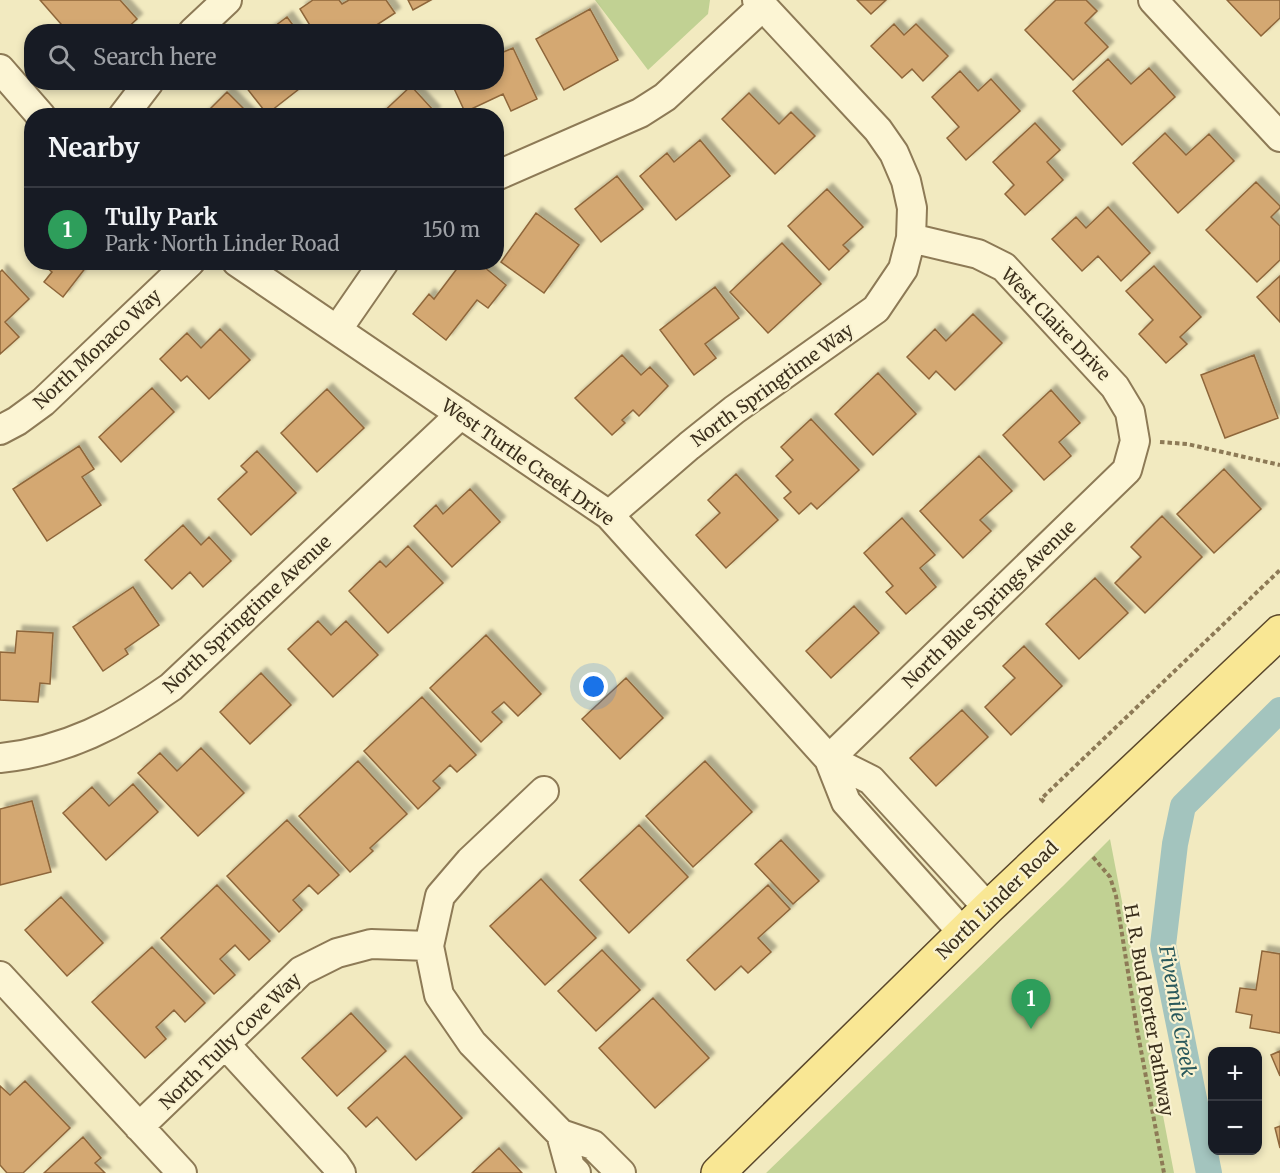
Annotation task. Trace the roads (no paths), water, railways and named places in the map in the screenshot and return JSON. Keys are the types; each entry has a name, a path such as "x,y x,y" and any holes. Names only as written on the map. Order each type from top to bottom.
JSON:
{"main road":[{"name":"North Linder Road","path":"718,1173 988,908 1280,632"}],"street":[{"path":"202,24 227,0"},
{"path":"1153,0 1280,137"},
{"path":"504,172 640,113 657,102 688,78 760,3 878,130 894,153 906,181 912,208 911,238"},
{"path":"0,69 34,108"},
{"path":"129,108 143,90"},
{"name":"West Claire Drive","path":"911,238 978,254 1004,267 1115,387 1130,412 1135,441"},
{"name":"North Springtime Way","path":"609,515 688,446 734,410 876,309 903,268 911,238"},
{"name":"North Monaco Way","path":"0,430 18,421 43,402 182,270"},
{"name":"West Turtle Creek Drive","path":"249,270 609,515 829,759 846,802 963,933"},
{"path":"336,330 378,270"},
{"name":"North Springtime Avenue","path":"0,759 38,752 95,733 130,714 171,687 461,414"},
{"name":"North Blue Springs Avenue","path":"829,759 1127,470 1135,441"},
{"name":"West Turtle Creek Drive","path":"829,759 871,780 988,908"},
{"path":"544,791 470,861 440,896 429,946 439,995 471,1042 561,1134 593,1145 621,1173"},
{"name":"North Tully Cove Way","path":"139,1127 301,971 338,953 371,944 429,946"},
{"path":"0,976 182,1173"},
{"path":"225,1044 341,1173"},
{"path":"561,1134 570,1167 576,1173"}],"waterway":[{"name":"Fivemile Creek","path":"1209,1173 1163,945 1175,844 1183,806 1280,710"}],"place":[{"name":"Tully Park","path":"1031,1029"}]}
